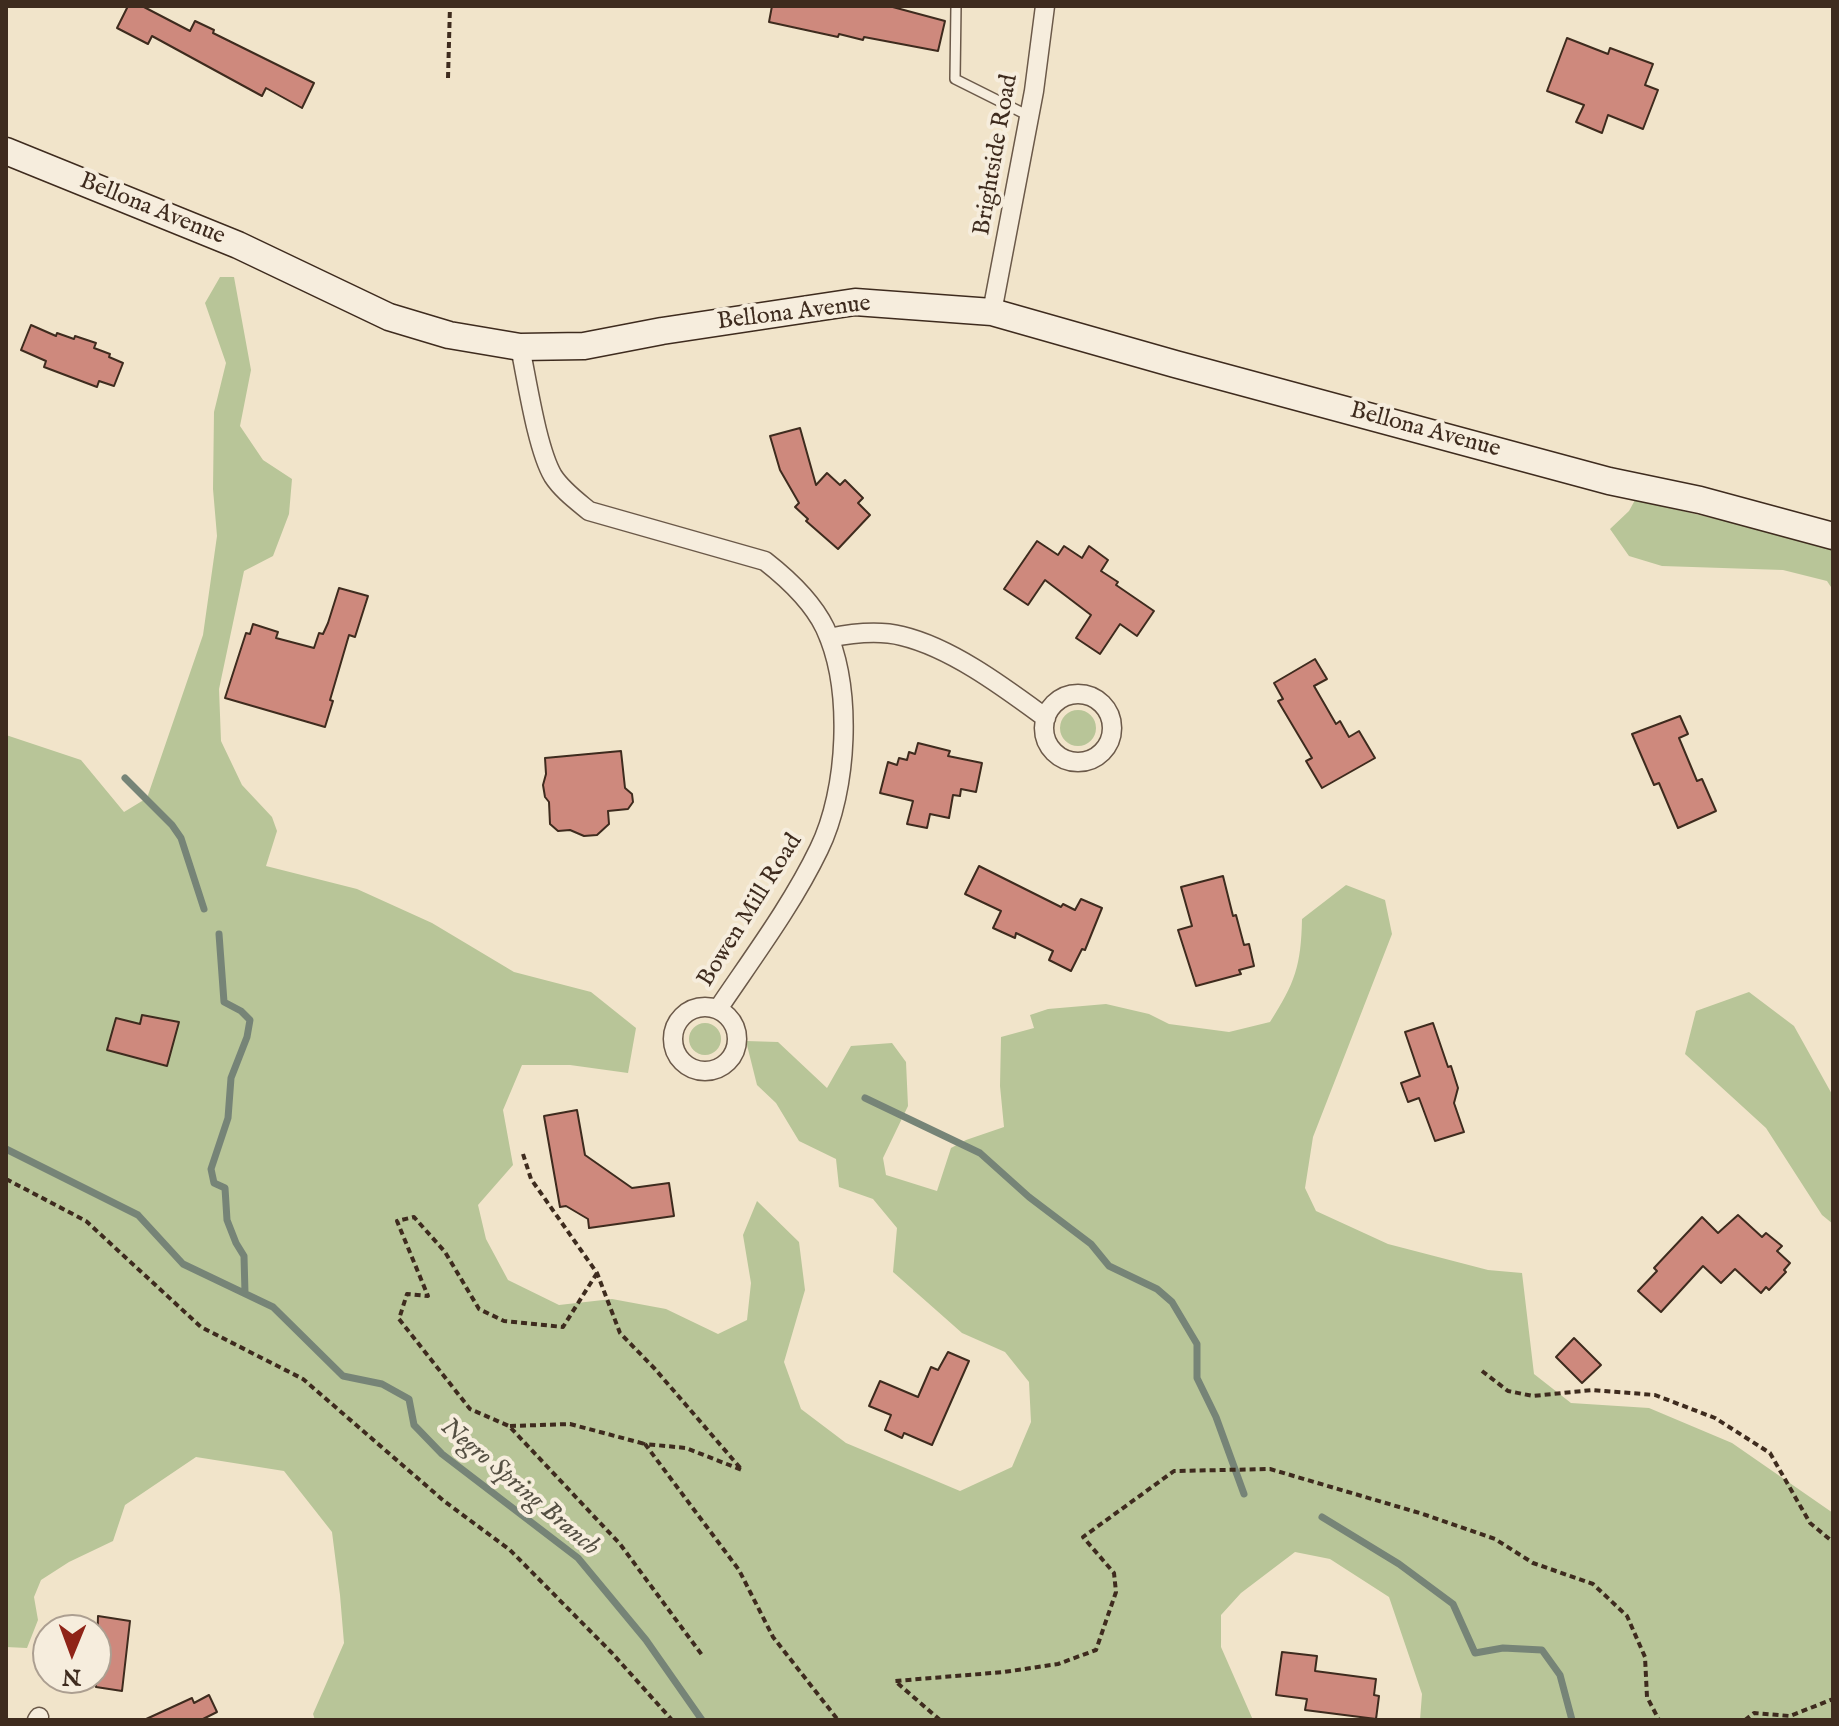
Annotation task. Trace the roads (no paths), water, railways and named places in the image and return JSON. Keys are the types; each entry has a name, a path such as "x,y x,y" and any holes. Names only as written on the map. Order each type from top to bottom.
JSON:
{"main road":[{"name":"Bellona Avenue","path":"6,151 238,245 389,317 449,335 520,347 584,346 855,302 992,312 1609,481 1700,500 1833,536"}],"street":[{"name":"Brightside Road","path":"992,312 1029,116 1045,6"},
{"name":"Bowen Mill Road","path":"520,347 543,451 553,476 570,495 589,511 765,561 787,578 808,602 836,656 842,703 843,754 835,805 820,848 778,919 718,1009"},
{"path":"829,638 857,632 880,633 901,635 923,643 1010,692 1046,718"}],"lane":[{"path":"956,6 955,79 1029,116"}],"waterway":[{"path":"125,778 181,838 204,909"},
{"path":"219,934 224,1002 250,1020 247,1037 231,1078 228,1118 211,1169 214,1183 225,1188 227,1220 244,1256 245,1293"},
{"path":"865,1098 980,1153 1029,1197 1091,1244 1109,1266 1157,1289 1172,1302 1197,1344 1197,1378 1216,1417 1244,1494"},
{"name":"Negro Spring Branch","path":"6,1149 138,1215 183,1264 273,1307 343,1376 382,1384 409,1399 414,1425 442,1454 578,1558 646,1640 702,1720"},
{"path":"1322,1517 1399,1564 1453,1604 1475,1653 1503,1648 1542,1650 1560,1675 1572,1720"}]}
